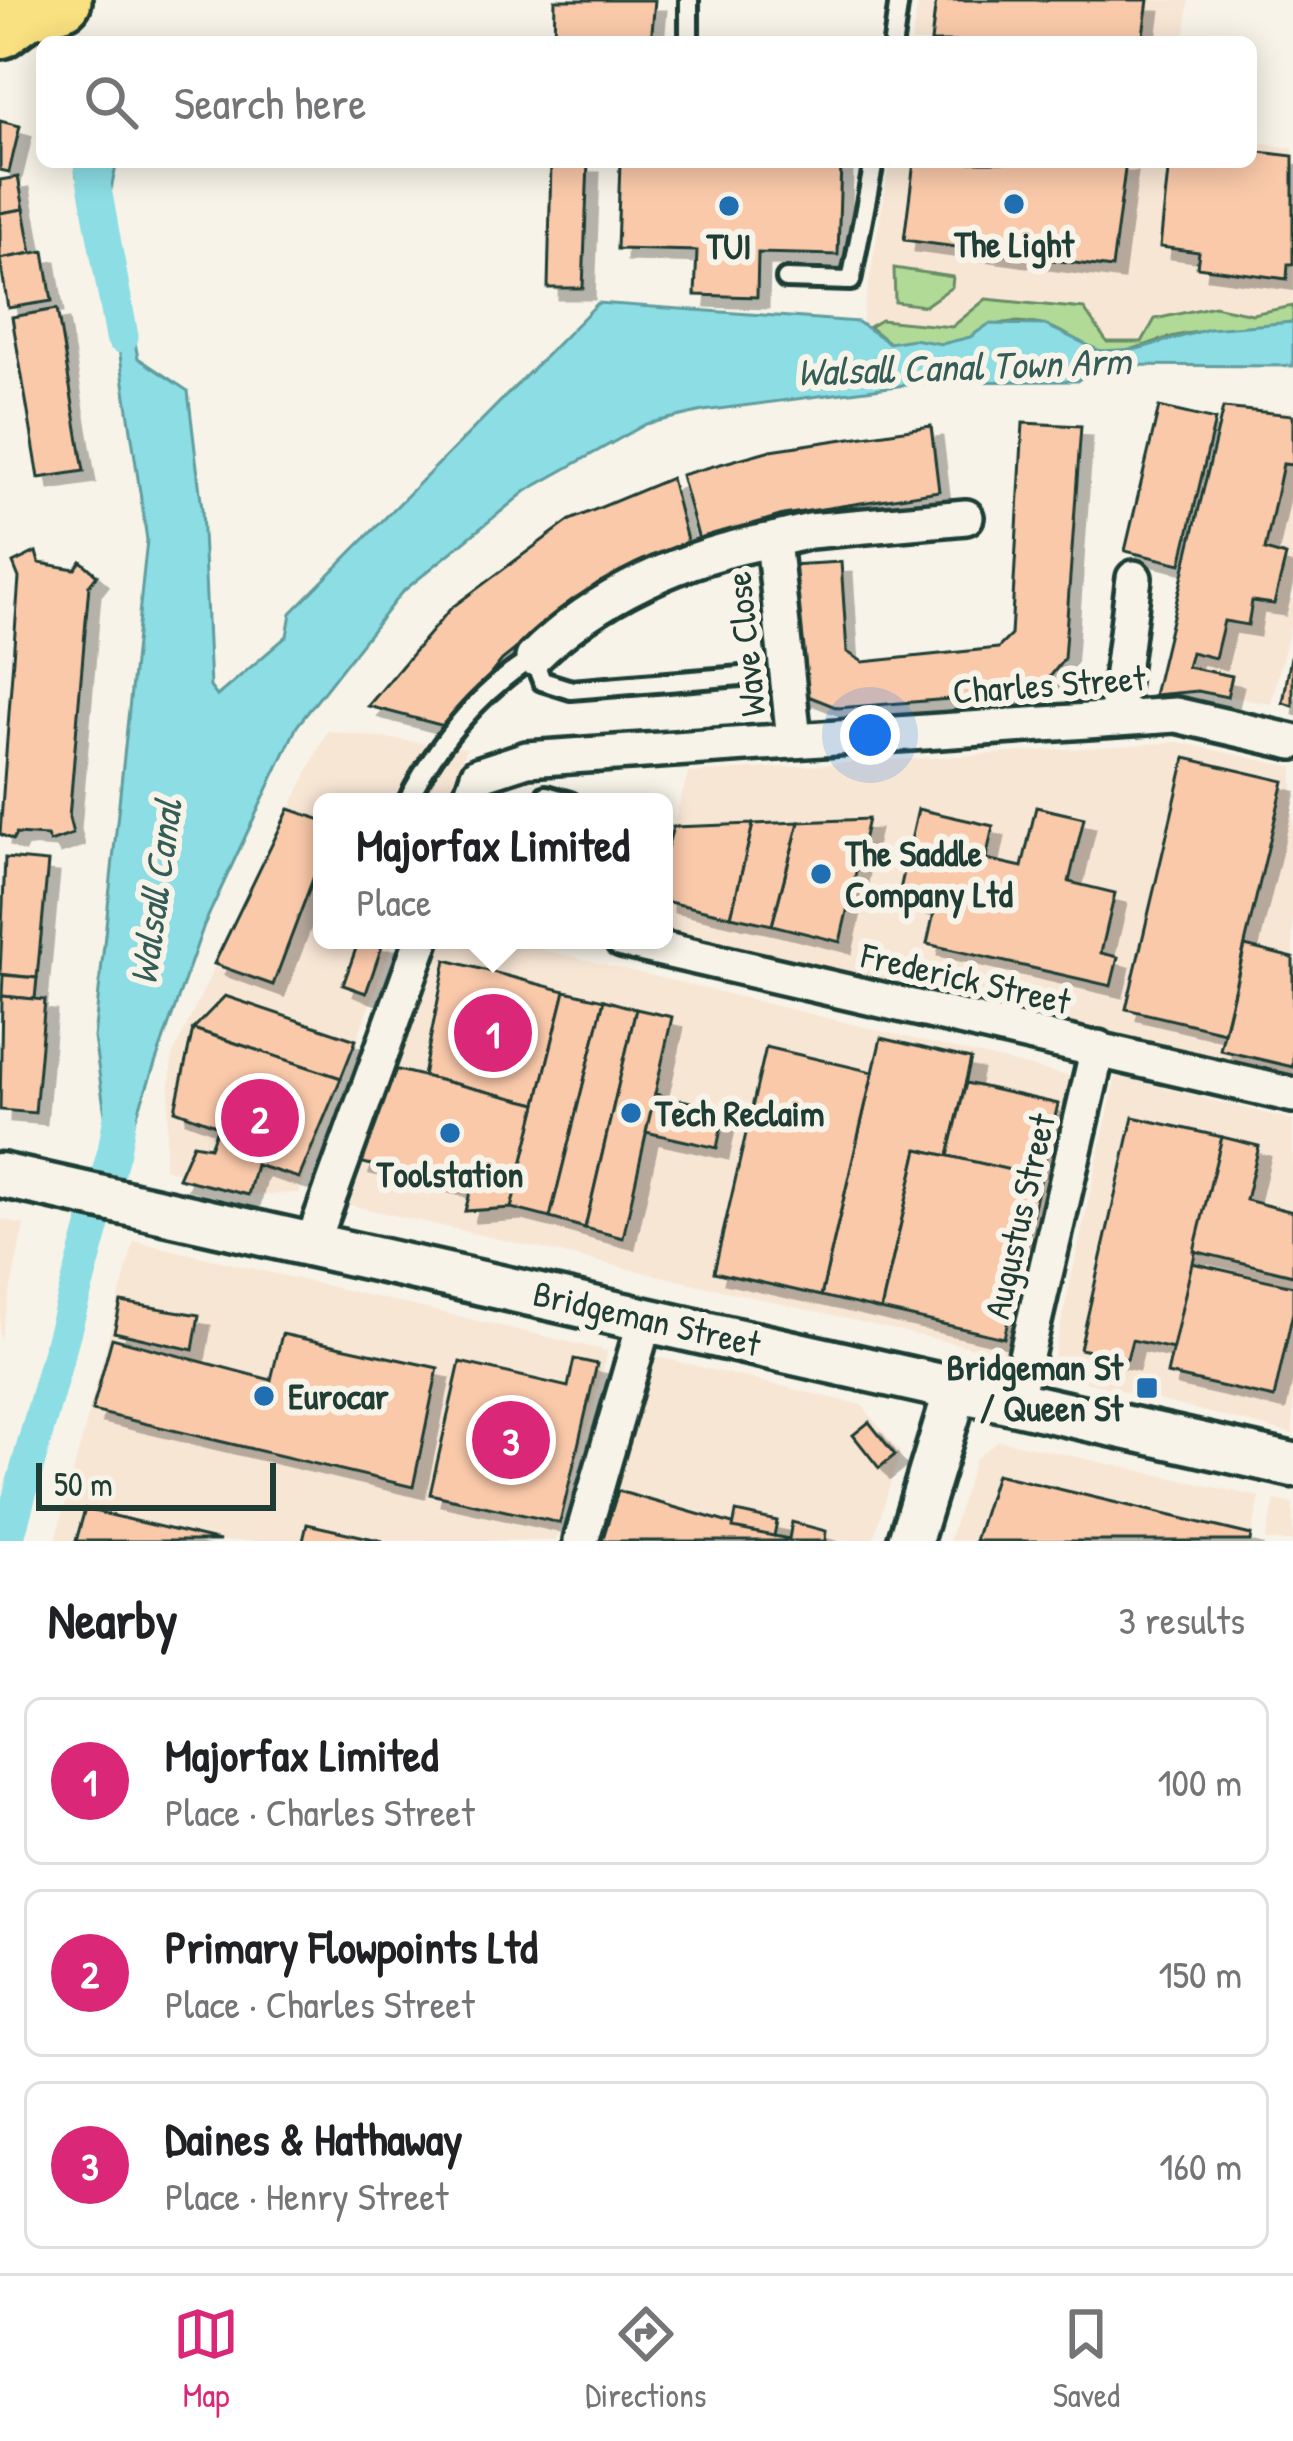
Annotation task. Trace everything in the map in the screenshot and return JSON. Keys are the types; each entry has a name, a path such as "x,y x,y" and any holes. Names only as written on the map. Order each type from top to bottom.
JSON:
{"street":[{"name":"Wave Close","path":"533,658 550,640 650,577 724,549 810,531 966,517"},
{"name":"Wave Close","path":"773,540 794,740"},
{"path":"1116,718 1134,578"},
{"name":"Charles Street","path":"472,793 478,775 527,759 1116,718 1176,715 1293,742"},
{"path":"312,1244 419,949"},
{"name":"Frederick Street","path":"662,949 1293,1095"},
{"name":"Augustus Street","path":"1015,1403 1098,1048"},
{"name":"Bridgeman Street","path":"0,1174 1293,1465"},
{"path":"581,1541 646,1317"},
{"path":"910,1541 956,1390"}],"lane":[{"path":"688,36 689,0"},
{"path":"893,36 899,0"},
{"path":"786,279 850,281 873,168"},
{"path":"412,793 428,760 504,676 533,658 542,681 571,690 753,675"}],"shaded area":[{"path":"919,0 1189,0 1185,36 912,36"},
{"path":"1257,143 1293,148 1293,322 1137,349 861,327 889,168 1257,168"},
{"path":"1221,407 1293,411 1293,616 1271,704 1198,691 1154,693"},
{"path":"327,731 467,748 450,793 313,793 313,949 391,949 299,1193 248,1196 164,1168 172,1056"},
{"path":"1178,742 1293,767 1293,1081 673,933 673,826 688,773"},
{"path":"440,949 540,949 1077,1078 1009,1356 337,1202"},
{"path":"1116,1076 1293,1120 1293,1434 1050,1373"},
{"path":"0,1219 24,1225 0,1342"},
{"path":"134,1241 608,1351 556,1541 55,1541"},
{"path":"654,1356 862,1405 900,1452 873,1541 602,1541"},
{"path":"999,1440 1260,1497 1250,1541 949,1541 975,1459"},
{"path":"1275,1500 1293,1504 1293,1541 1265,1541"}],"green space":[{"path":"894,268 953,277 952,287 925,306 895,302"},
{"path":"986,299 1084,309 1107,342 1142,342 1155,319 1214,306 1252,314 1293,306 1293,322 1189,333 1114,352 1025,322 1001,324 946,344 889,343 869,327 881,320 952,327"}],"water":[{"name":"Walsall Canal Town Arm","path":"76,168 116,168 108,203 138,358 188,391 202,509 210,687 217,696 287,636 291,613 598,303 858,322 889,343 913,339 942,344 970,337 989,324 1045,325 1100,351 1137,349 1209,329 1293,322 1293,366 1097,365 1077,381 929,382 703,411 646,424 526,491 401,593 297,726 204,925 126,1146 109,1142 94,1038 147,540 98,205 77,177"}],"building":[{"path":"555,0 655,0 652,36 554,36"},
{"path":"936,0 1148,0 1143,36 932,36"},
{"path":"0,121 20,126 9,172 0,170"},
{"path":"1257,152 1293,156 1293,264 1288,264 1287,279 1197,267 1199,252 1160,247 1168,168 1257,168"},
{"path":"551,168 588,168 583,288 548,288"},
{"name":"TUI","path":"620,168 841,168 838,255 758,253 757,297 695,295 697,251 617,249"},
{"name":"The Light","path":"913,168 1125,168 1112,268 904,240"},
{"path":"18,177 24,209 0,213 0,180"},
{"path":"24,209 32,253 0,259 0,213"},
{"path":"44,251 52,301 8,308 0,259"},
{"path":"57,309 84,471 39,478 12,317"},
{"path":"1159,407 1215,420 1181,564 1125,551"},
{"path":"1223,408 1293,415 1293,465 1283,464 1265,550 1286,556 1274,604 1252,601 1248,625 1224,621 1215,658 1191,652 1187,667 1232,676 1227,697 1198,691 1154,695"},
{"path":"1023,423 1081,426 1064,659 1038,692 838,708 798,692 790,565 841,562 847,652 863,662 998,648 1011,635"},
{"path":"931,426 939,491 783,515 699,540 681,475 771,450"},
{"path":"671,478 688,544 598,583 502,660 448,727 368,706 451,608 570,520"},
{"path":"36,552 39,563 75,569 81,561 97,575 89,585 69,818 73,834 50,842 47,836 16,834 13,840 0,834 19,578 13,563"},
{"path":"1293,645 1293,706 1283,703"},
{"path":"1185,758 1284,781 1224,1032 1126,1009"},
{"path":"1036,807 1084,818 1069,882 1115,893 1101,953 1118,957 1111,986 927,944 935,908 898,899 918,809 993,826 986,859 1022,867"},
{"path":"289,809 313,817 313,879 273,985 214,964"},
{"name":"The Saddle Company Ltd","path":"868,819 840,942 772,925 799,822"},
{"path":"799,822 772,925 731,916 753,824"},
{"path":"753,824 731,916 673,903 673,827"},
{"path":"5,858 48,862 37,978 0,974"},
{"path":"1245,946 1293,958 1293,1067 1220,1050"},
{"path":"356,949 381,949 366,993 343,985"},
{"path":"446,960 565,991 537,1104 423,1076"},
{"path":"3,975 37,978 35,999 2,996"},
{"path":"565,991 604,1000 550,1218 511,1208"},
{"path":"2,996 45,1000 35,1113 0,1110"},
{"path":"225,996 356,1040 341,1078 193,1029"},
{"path":"604,1000 636,1009 585,1228 550,1218"},
{"name":"Tech Reclaim","path":"636,1009 672,1017 623,1238 585,1228"},
{"path":"193,1029 341,1078 299,1178 256,1165 248,1195 178,1178 193,1144 210,1147 218,1126 175,1110"},
{"path":"881,1038 971,1059 948,1156 918,1149 881,1310 821,1296"},
{"path":"766,1047 873,1072 821,1296 714,1272"},
{"name":"Toolstation","path":"394,1069 537,1104 511,1208 465,1211 471,1189 359,1162"},
{"path":"966,1083 1058,1104 1041,1177 948,1156"},
{"path":"655,1094 725,1110 717,1148 646,1132"},
{"path":"1133,1117 1222,1137 1173,1349 1132,1340 1127,1359 1080,1349"},
{"path":"1222,1137 1259,1146 1246,1200 1293,1212 1293,1275 1194,1251"},
{"path":"918,1149 1041,1177 1004,1338 881,1310"},
{"path":"1192,1263 1293,1286 1293,1312 1274,1398 1167,1374"},
{"path":"121,1302 199,1315 193,1350 114,1332"},
{"name":"Eurocar","path":"282,1334 438,1368 413,1487 92,1411 112,1338 271,1380"},
{"path":"574,1359 597,1364 560,1523 430,1494 460,1362 568,1387"},
{"path":"869,1422 895,1455 879,1468 853,1435"},
{"path":"996,1474 1251,1535 1250,1541 975,1541"},
{"path":"618,1491 789,1539 792,1522 826,1531 825,1541 602,1541"},
{"path":"85,1509 220,1541 76,1541"},
{"path":"736,1512 777,1521 774,1536 733,1528"},
{"path":"307,1524 383,1541 303,1541"}],"waterway":[{"name":"Walsall Canal","path":"91,168 122,337"},
{"name":"Walsall Canal","path":"7,1541 114,1151 123,1100"}],"place":[{"name":"The Light","path":"1014,204"},
{"name":"TUI","path":"729,206"},
{"name":"The Saddle Company Ltd","path":"821,874"},
{"name":"Majorfax Limited","path":"493,1033"},
{"name":"Tech Reclaim","path":"631,1113"},
{"name":"Primary Flowpoints Ltd","path":"260,1118"},
{"name":"Toolstation","path":"450,1133"},
{"name":"Bridgeman St / Queen St","path":"1147,1388"},
{"name":"Eurocar","path":"264,1396"},
{"name":"Daines & Hathaway","path":"511,1440"}]}
